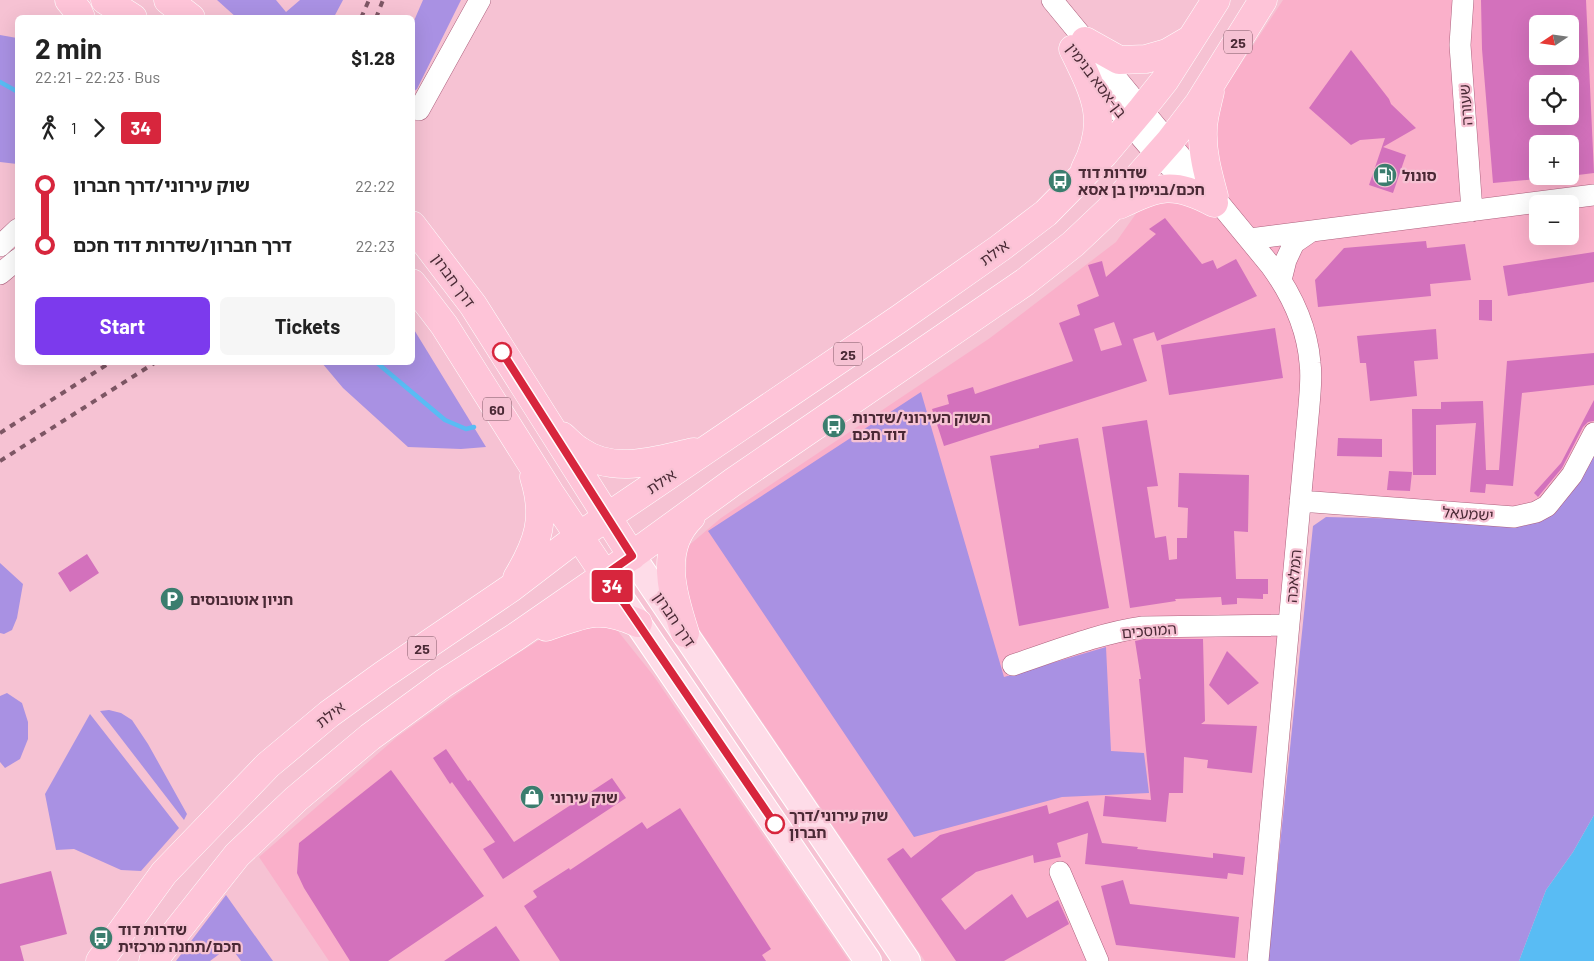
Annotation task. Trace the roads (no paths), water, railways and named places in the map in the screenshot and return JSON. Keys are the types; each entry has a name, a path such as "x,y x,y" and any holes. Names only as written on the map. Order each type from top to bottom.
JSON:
{"highway":[{"path":"69,0 80,15"},
{"path":"168,0 187,15"},
{"path":"190,0 201,15"},
{"name":"אילת","path":"100,961 164,872 275,758 329,714 511,588 579,536 899,319 1046,213 1080,180 1136,117 1165,80 1216,0"},
{"name":"25","path":"153,961 237,855 296,799 370,737 444,683 514,638 632,556 708,500 1025,282 1073,244 1109,210 1164,149 1198,103 1263,0"},
{"path":"1079,45 1119,60 1146,59 1167,53 1192,38"},
{"path":"1079,45 1099,112 1092,156 1080,180"},
{"path":"1211,83 1203,130 1207,171 1229,216"},
{"path":"1109,210 1149,191 1177,188 1196,193 1229,216"},
{"name":"דרך חברון","path":"415,229 473,306 632,556"},
{"name":"60","path":"415,287 444,326 528,459 605,575"},
{"path":"546,422 580,452 599,460 622,465 644,464 710,448"},
{"path":"511,588 530,556 538,533 541,510 539,491 528,459"},
{"path":"684,633 672,588 671,564 674,541 688,520 708,500"},
{"path":"514,638 580,615 597,612 624,616 638,623"}],"main road":[{"name":"דרך חברון","path":"632,556 907,961"},
{"path":"605,575 863,957"}],"street":[{"path":"420,110 480,0"},
{"name":"בן-אסא בנימין","path":"1044,0 1136,117 1164,149"},
{"name":"בן-אסא בנימין","path":"1052,0 1079,45"},
{"name":"שעורה","path":"1462,0 1460,45 1472,206"},
{"name":"המלאכה","path":"1164,149 1229,216 1281,280 1299,312 1305,333 1310,364 1309,406 1258,961"},
{"path":"1229,216 1472,206 1551,201 1594,195"},
{"path":"1229,216 1310,232 1472,206"},
{"path":"0,246 15,232"},
{"path":"1281,280 1286,260 1294,242 1310,232"},
{"path":"0,274 15,262"},
{"name":"ישמעאל","path":"1300,501 1514,517 1536,512 1548,506 1572,475 1594,434"},
{"name":"המוסכים","path":"1013,665 1114,633 1143,627 1289,624"},
{"path":"1060,872 1098,961"}],"water":[{"path":"1594,815 1594,961 1519,961 1546,890 1573,852"}],"waterway":[{"path":"0,82 15,90"},
{"path":"380,365 445,420 466,429 474,427"}],"railway":[{"path":"362,15 369,0"},
{"path":"377,15 383,0"},
{"path":"0,433 106,365"},
{"path":"0,461 151,365"}],"place":[{"name":"סונול","path":"1385,175"},
{"name":"שדרות דוד חכם/בנימין בן אסא","path":"1060,181"},
{"name":"השוק העירוני/שדרות דוד חכם","path":"834,426"},
{"name":"חניון אוטובוסים","path":"172,599"},
{"name":"שוק עירוני","path":"532,797"},
{"name":"שוק עירוני/דרך חברון","path":"775,824"},
{"name":"שדרות דוד חכם/תחנה מרכזית","path":"101,938"}]}
